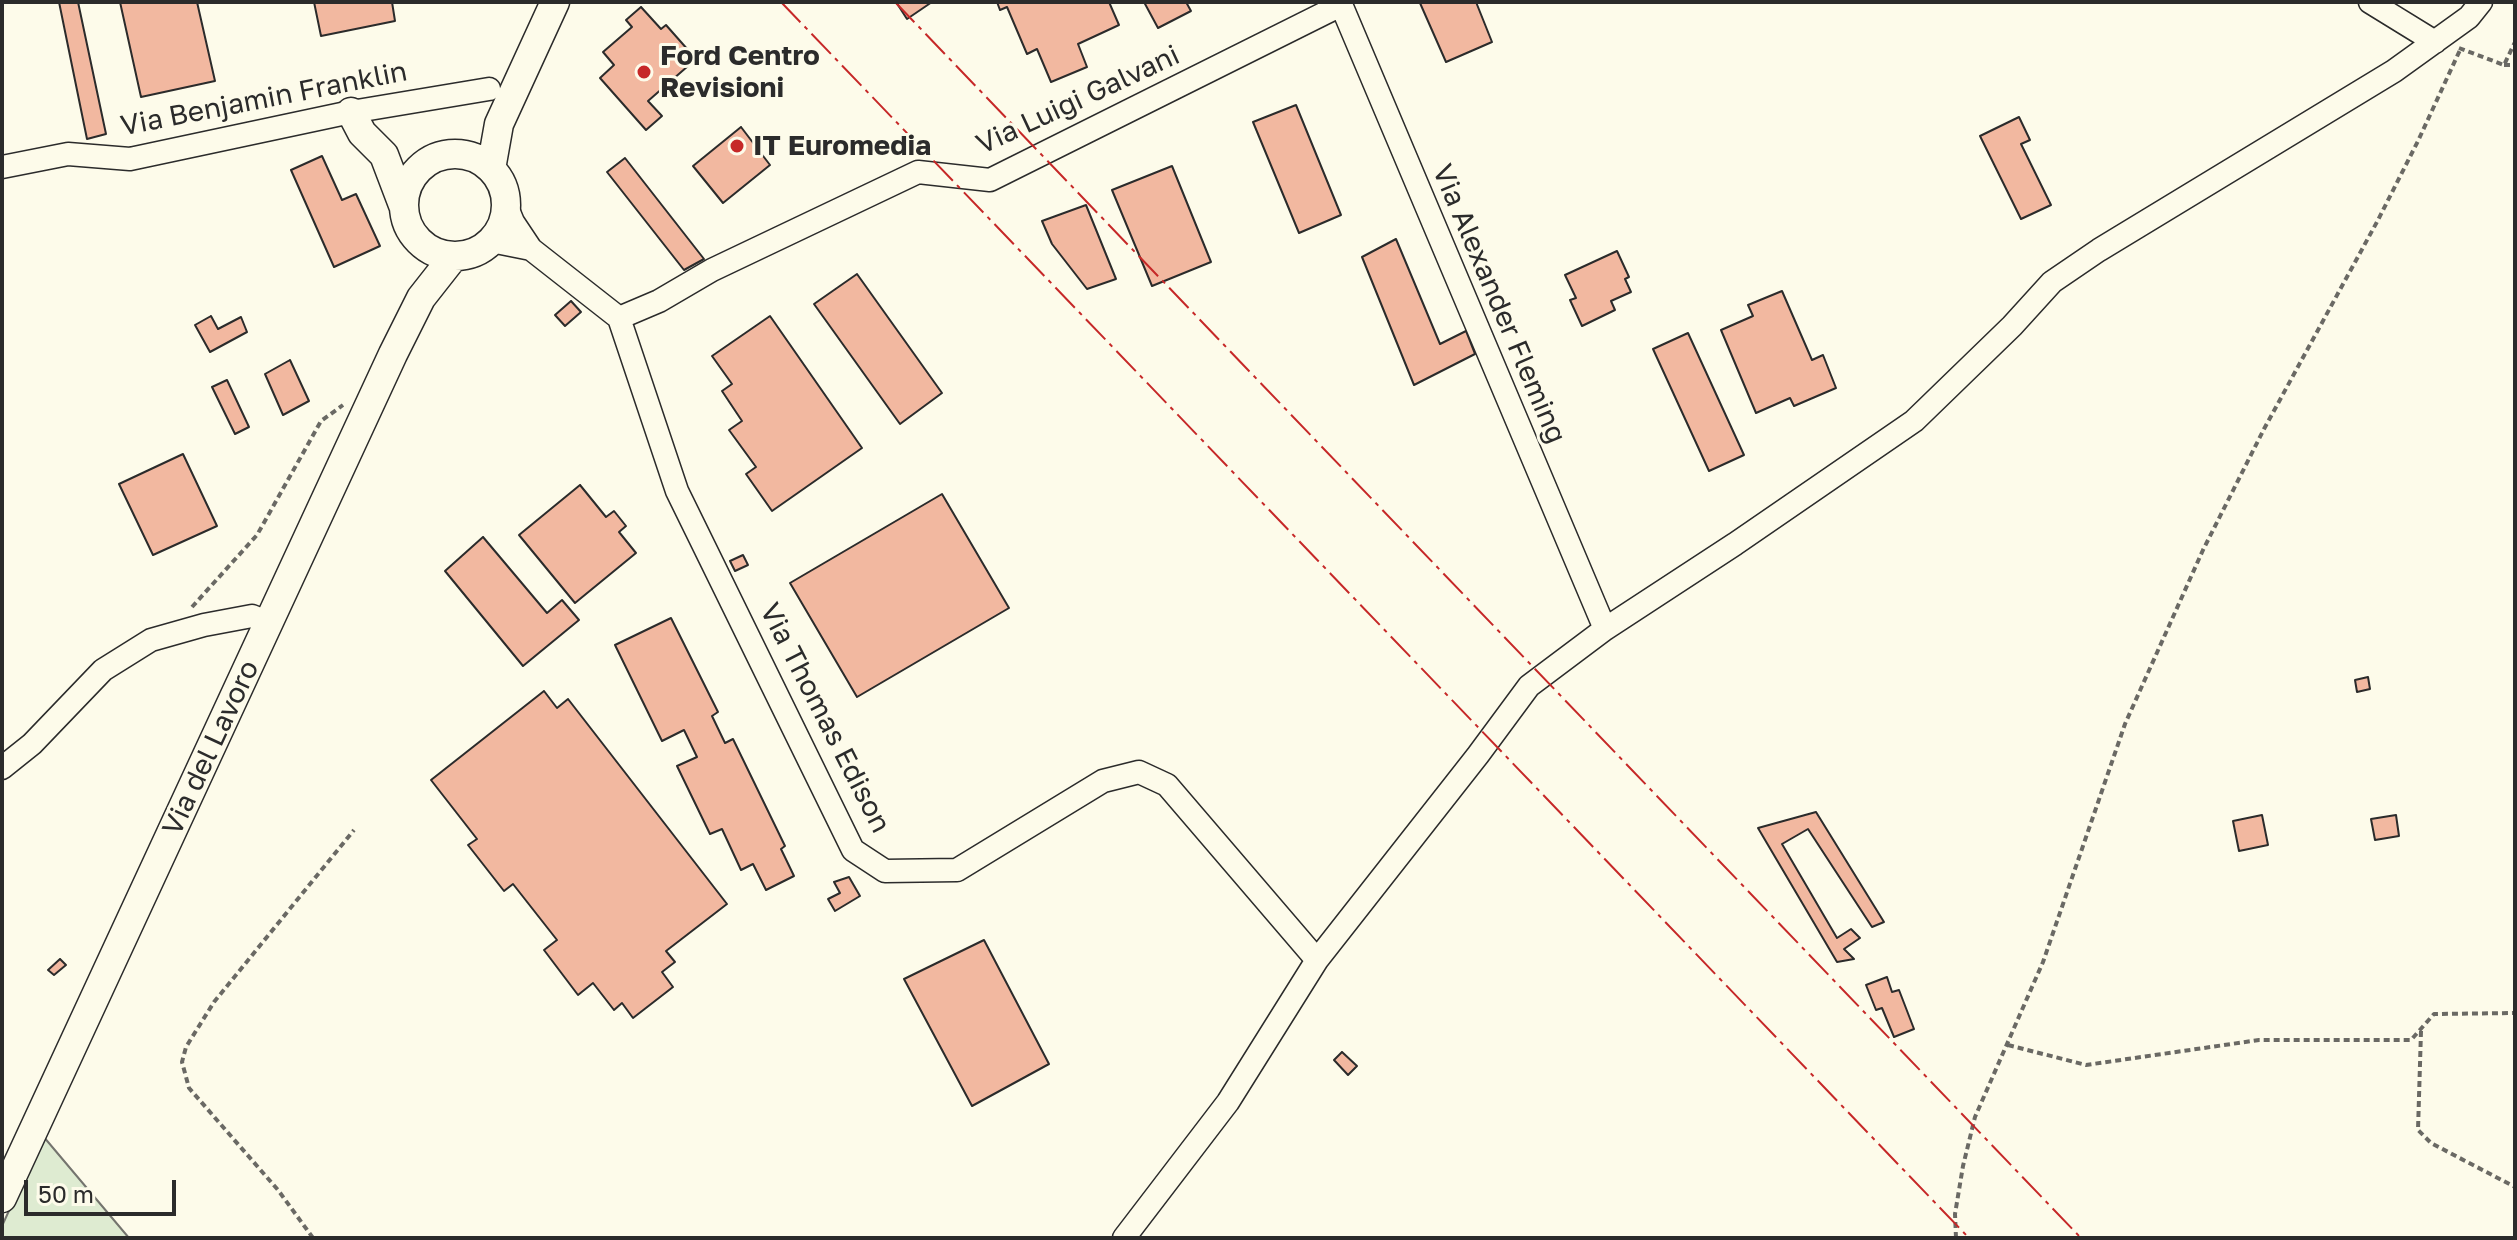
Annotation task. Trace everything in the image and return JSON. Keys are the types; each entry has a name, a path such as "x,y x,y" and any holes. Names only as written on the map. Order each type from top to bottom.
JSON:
{"main road":[{"path":"491,169 499,124 555,2"},
{"path":"351,112 369,123 390,145 411,156 465,155 491,169 502,186 506,205 502,225 491,241 474,252 454,256 435,252 418,241 407,224 384,155 362,133 351,112"},
{"path":"465,155 499,124"},
{"path":"403,205 407,185 419,168 435,157"},
{"path":"418,241 421,298"},
{"name":"Via del Lavoro","path":"2,1198 369,406 421,298 454,256"}],"street":[{"path":"2370,2 2435,42"},
{"path":"1124,1238 1228,1102 1317,960 1529,686 1605,629 1914,421 2012,326 2052,282 2099,250 2394,71 2469,17 2481,2"},
{"name":"Via Luigi Galvani","path":"619,318 918,172 990,180 1341,4"},
{"name":"Via Alexander Fleming","path":"1341,4 1605,629"},
{"name":"Via Benjamin Franklin","path":"2,167 68,154 130,159 351,112 489,89"},
{"path":"506,205 531,249 619,318"},
{"path":"491,241 531,249"},
{"name":"Via Thomas Edison","path":"619,318 677,491 853,850 885,871 957,870 1103,781 1139,772 1167,785 1317,960"},
{"path":"2,768 32,744 103,670 151,640 252,616 269,623"}],"path":[{"path":"2435,42 2504,65 2515,65"},
{"path":"2504,65 2515,42"},
{"path":"1956,1238 1955,1214 1975,1117 2043,962 2125,724 2203,550 2264,429 2405,167 2460,49"},
{"path":"175,633 180,620 257,535 321,421 344,404 369,406"},
{"path":"313,1238 278,1190 189,1088 182,1062 186,1047 214,1002 354,830"},
{"path":"2008,1045 2086,1065 2259,1040 2411,1040 2434,1014 2515,1013"},
{"path":"2421,1029 2418,1130 2431,1143 2515,1187"}],"green space":[{"path":"43,1136 129,1238 2,1238 2,1226"}],"building":[{"path":"59,2 78,2 106,134 87,139"},
{"path":"120,2 197,2 215,81 141,97"},
{"path":"314,2 392,2 395,21 321,36"},
{"path":"896,2 932,2 907,19"},
{"path":"997,2 1109,2 1119,25 1078,44 1087,67 1051,82 1037,49 1027,54 1007,7 1000,10"},
{"path":"1144,2 1186,2 1191,11 1158,28"},
{"path":"1476,2 1492,42 1446,62 1420,3"},
{"name":"Ford Centro Revisioni","path":"641,7 661,29 666,25 696,59 648,101 662,116 646,130 600,78 614,65 603,52 632,27 626,20"},
{"path":"1296,105 1341,215 1299,233 1253,122"},
{"path":"2019,117 2030,140 2021,144 2051,205 2021,219 1980,136"},
{"name":"IT Euromedia","path":"741,127 770,165 723,203 693,166"},
{"path":"322,156 342,200 356,194 380,246 334,267 291,170"},
{"path":"625,158 704,259 684,270 607,172"},
{"path":"1172,166 1211,262 1152,286 1112,190"},
{"path":"1086,205 1116,279 1087,289 1052,244 1042,221"},
{"path":"1396,239 1440,344 1466,331 1475,354 1414,385 1362,257"},
{"path":"1617,251 1629,277 1625,279 1631,292 1611,301 1615,310 1582,326 1570,300 1576,298 1565,275"},
{"path":"857,274 942,393 900,424 814,304"},
{"path":"1782,291 1812,360 1823,355 1836,388 1794,406 1790,398 1756,413 1721,330 1753,316 1748,305"},
{"path":"571,301 581,312 565,326 555,315"},
{"path":"211,316 218,329 241,317 247,332 210,352 195,325"},
{"path":"770,316 862,448 772,511 746,474 756,467 729,430 742,421 722,391 732,384 712,356"},
{"path":"1688,333 1744,455 1709,471 1653,349"},
{"path":"290,360 309,401 283,415 265,374"},
{"path":"227,380 249,427 235,434 212,387"},
{"path":"183,454 217,526 153,555 119,484"},
{"path":"580,485 606,517 614,511 626,526 619,532 636,553 575,603 519,535"},
{"path":"942,494 1009,608 857,697 790,583"},
{"path":"483,537 547,613 562,600 579,620 523,666 445,571"},
{"path":"743,555 748,565 735,571 730,561"},
{"path":"671,618 718,712 712,716 725,743 733,739 785,846 781,849 794,876 766,890 753,864 741,870 722,829 710,834 677,766 697,757 684,730 662,741 615,645"},
{"path":"2368,677 2370,689 2357,692 2355,680"},
{"path":"544,691 557,708 568,699 727,904 666,951 675,962 662,972 673,987 633,1018 622,1003 614,1010 593,983 578,995 544,950 557,940 513,884 504,891 468,845 477,839 431,780"},
{"path":"1816,812 1884,922 1872,927 1808,829 1782,844 1837,938 1851,929 1860,938 1844,949 1854,959 1837,962 1758,828"},
{"path":"2262,815 2268,845 2239,851 2233,821"},
{"path":"2396,815 2399,836 2375,840 2371,819"},
{"path":"849,877 860,896 835,911 828,899 840,893 834,882"},
{"path":"984,940 1049,1064 972,1106 904,979"},
{"path":"60,959 66,965 54,975 48,970"},
{"path":"1887,977 1892,992 1899,990 1914,1029 1894,1037 1882,1008 1876,1010 1866,985"},
{"path":"1342,1052 1357,1066 1348,1075 1334,1060"}],"power":[{"path":"781,2 1969,1238"},
{"path":"895,2 2081,1238"}],"place":[{"name":"Ford Centro Revisioni","path":"644,72"},
{"name":"IT Euromedia","path":"737,146"}]}
